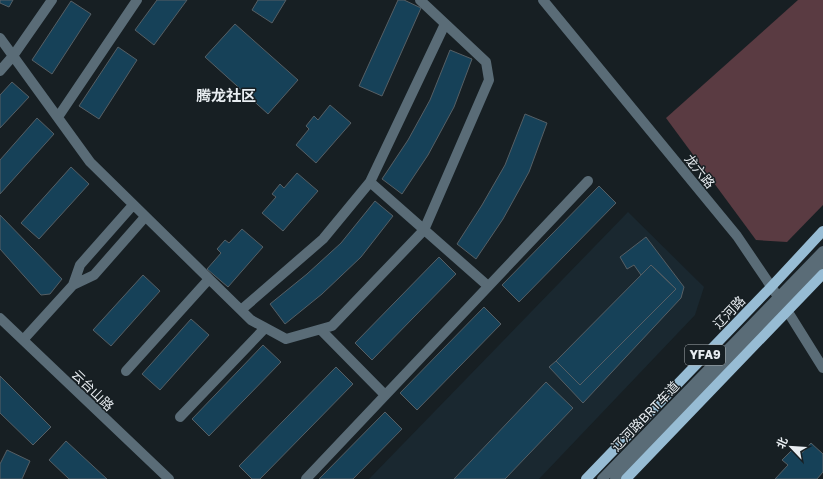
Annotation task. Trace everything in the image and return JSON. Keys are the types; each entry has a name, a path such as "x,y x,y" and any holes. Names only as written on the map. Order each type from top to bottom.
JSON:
{"main road":[{"name":"辽河路","path":"586,479 823,231"},
{"name":"YFA9","path":"626,479 783,304 823,274"}],"street":[{"path":"0,71 13,56 52,0"},
{"path":"58,117 137,0"},
{"path":"0,38 90,162 252,320 286,339 332,326 424,230 489,80 486,62 420,0"},
{"name":"龙六路","path":"543,0 737,236 772,286 823,368"},
{"path":"241,310 322,239 370,182 445,24"},
{"path":"306,479 588,181"},
{"path":"370,182 488,286"},
{"path":"73,285 80,265 133,205"},
{"path":"23,340 73,285 94,275 145,217"},
{"name":"辽河路BRT车道","path":"602,479 783,304 823,250"},
{"name":"辽河路BRT车道","path":"614,479 823,263"},
{"path":"126,371 210,279"},
{"name":"云台山路","path":"0,318 169,479"},
{"path":"180,417 265,328"},
{"path":"321,330 385,395"}],"shaded area":[{"path":"798,0 823,0 823,205 787,242 756,240 666,118"},
{"path":"628,212 704,287 695,315 539,479 369,479"}],"building":[{"path":"0,0 13,0 9,7 0,3"},
{"path":"157,0 187,0 154,45 135,30"},
{"path":"258,0 286,0 272,23 252,10"},
{"path":"398,0 404,0 421,8 382,96 359,86"},
{"path":"71,1 91,14 52,74 32,60"},
{"path":"235,24 298,80 268,114 205,57"},
{"path":"118,47 137,60 99,119 79,106"},
{"path":"450,50 472,59 454,107 428,155 402,194 382,179 408,140 430,100"},
{"path":"12,82 29,97 0,128 0,95"},
{"path":"330,105 351,123 316,163 296,145 309,129 306,126 314,116 318,120"},
{"path":"525,114 547,123 529,172 503,219 476,259 457,244 505,165"},
{"path":"37,118 54,134 0,194 0,160"},
{"path":"71,167 89,184 39,239 21,223"},
{"path":"297,173 318,191 283,231 262,213 276,197 272,194 280,184 284,188"},
{"path":"599,186 616,203 519,302 502,285"},
{"path":"375,201 393,216 361,257 322,294 285,324 270,304 307,274 341,243"},
{"path":"0,215 62,279 50,294 41,295 0,249"},
{"path":"242,229 263,247 228,287 207,269 221,253 217,249 225,240 229,243"},
{"path":"646,237 684,287 681,298 583,403 549,367 556,361 580,385 676,289 651,265 641,275 634,265 627,269 620,257"},
{"path":"439,257 456,274 372,360 355,343"},
{"path":"651,265 676,289 580,385 556,361"},
{"path":"143,275 160,291 111,346 93,330"},
{"path":"484,307 501,324 417,410 400,393"},
{"path":"191,319 209,335 160,390 142,374"},
{"path":"263,345 281,362 209,436 192,419"},
{"path":"336,367 353,384 260,479 252,479 239,466"},
{"path":"0,376 51,427 33,445 0,413"},
{"path":"546,382 573,408 505,479 454,479"},
{"path":"385,412 402,429 353,479 319,479"},
{"path":"66,441 107,479 69,479 49,460"},
{"path":"811,443 823,454 823,472 817,479 775,479 788,465 782,460 793,449 799,456"},
{"path":"7,450 30,461 22,479 0,479 0,464"}],"district":[{"name":"腾龙社区","path":"226,96"}]}
